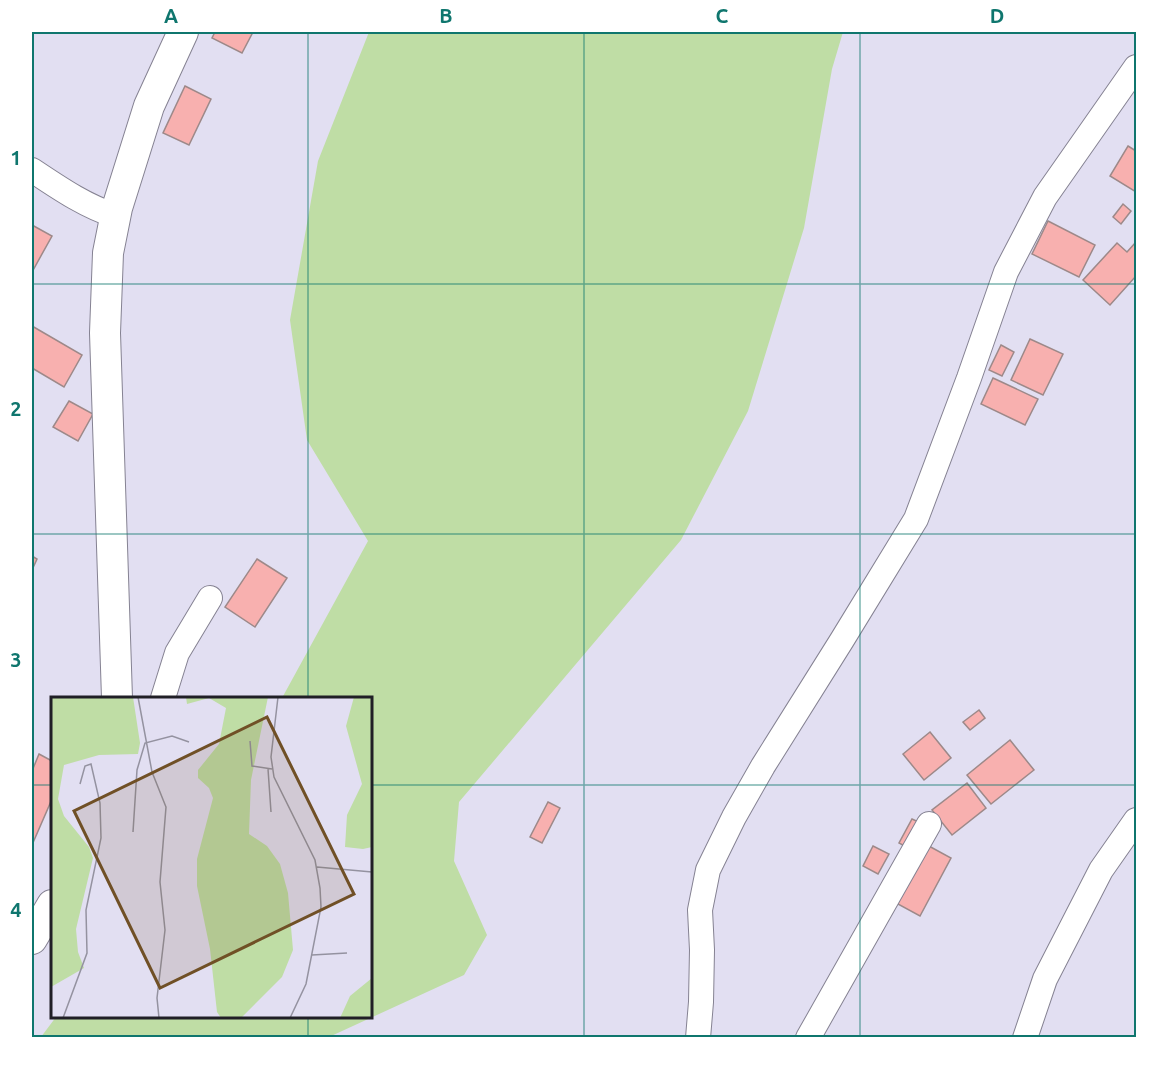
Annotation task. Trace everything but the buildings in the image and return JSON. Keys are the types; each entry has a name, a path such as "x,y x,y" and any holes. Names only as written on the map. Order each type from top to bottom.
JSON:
{"street":[{"path":"117,697 105,333 108,253 128,171 149,106 183,32"},
{"path":"698,1038 702,950 700,910 708,870 763,766 916,519 1006,272 1046,197 1137,67"},
{"path":"32,170 85,205 116,216"},
{"path":"164,697 177,654 210,598"},
{"path":"1025,1038 1045,979 1101,870 1137,820"},
{"path":"808,1038 929,824"},
{"path":"32,939 51,907"}],"green space":[{"path":"369,32 843,32 832,69 804,228 748,411 681,540 459,802 454,861 487,935 464,975 372,1017 372,697 283,697 368,541 307,440 290,320 318,161"},
{"path":"55,1018 370,1018 329,1037 41,1037"}]}
